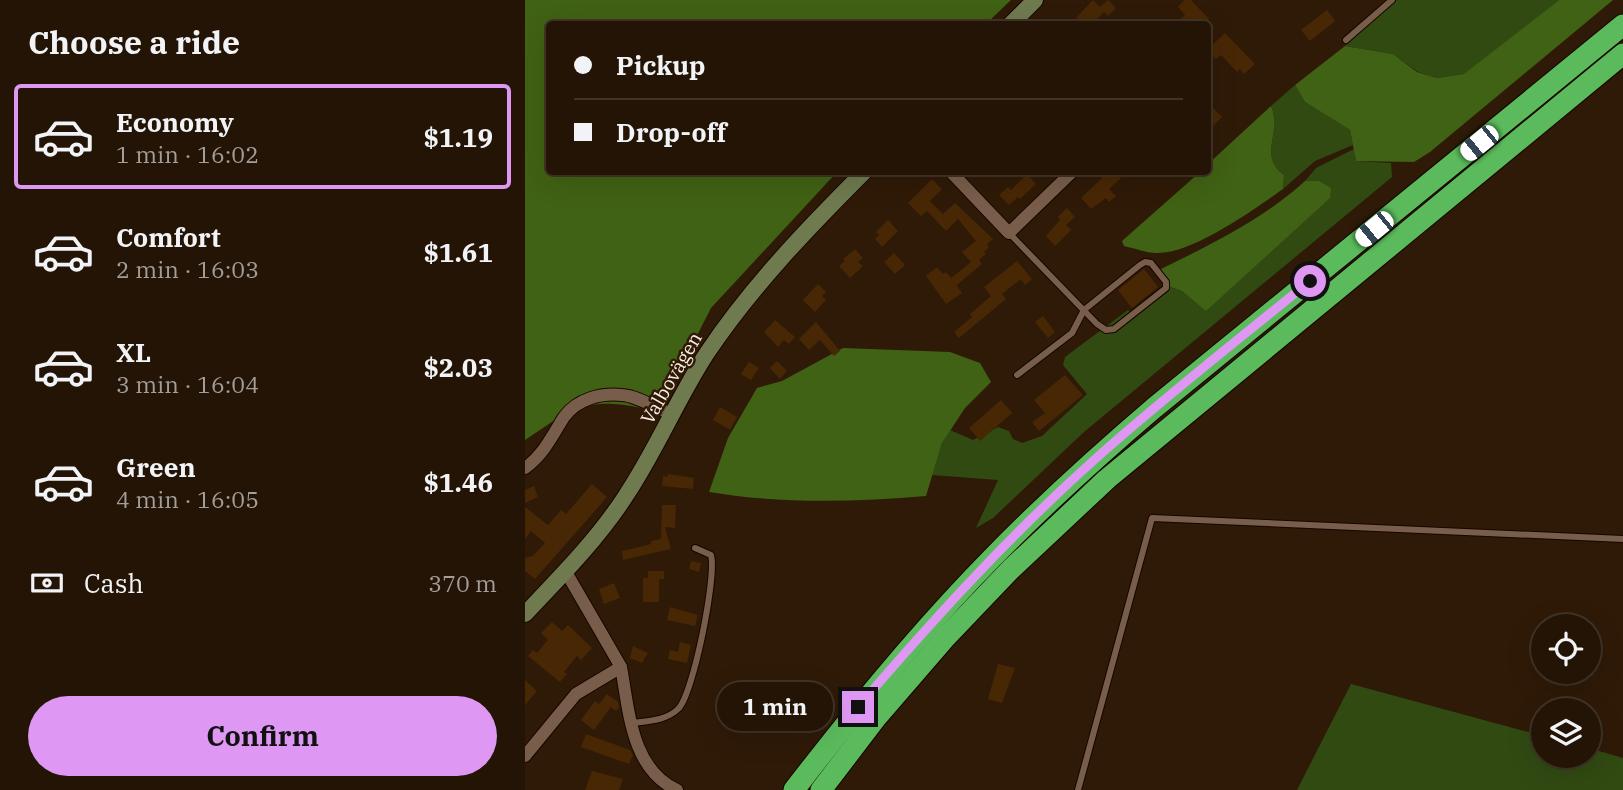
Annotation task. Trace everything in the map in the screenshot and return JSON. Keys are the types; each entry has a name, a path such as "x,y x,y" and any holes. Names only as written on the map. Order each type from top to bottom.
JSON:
{"highway":[{"path":"794,790 858,707 930,624 995,555 1092,462 1154,408 1623,25"},
{"path":"821,790 876,718 946,637 1011,569 1107,479 1623,54"}],"main road":[{"path":"1014,21 1035,0"},
{"name":"Valbovägen","path":"525,614 566,572 624,498 707,354 758,286 817,219 861,175"}],"street":[{"path":"954,175 1009,233 1069,175"},
{"path":"525,468 540,457 566,414 579,402 598,396 624,395 673,414"},
{"path":"566,572 621,667 637,746 657,777 677,790"},
{"path":"525,756 576,694 621,667"}],"lane":[{"path":"1346,40 1392,0"},
{"path":"1009,233 1084,310 1097,324 1106,330 1114,329 1166,288 1165,282 1151,263 1145,262 1084,310 1072,333 1017,375"},
{"path":"1078,790 1152,518 1623,539"},
{"path":"631,723 667,716 677,711 689,692 714,565 711,555 695,548"}],"green space":[{"path":"525,0 1011,0 989,21 546,21 546,175 834,175 711,308 658,412 617,404 587,406 564,415 525,440"},
{"path":"1395,0 1559,0 1465,74 1437,78 1418,72 1393,54 1345,46"},
{"path":"1559,0 1613,0 1430,152 1414,162 1356,161 1350,130 1305,102 1295,85 1345,46 1393,54 1417,72 1437,78 1464,74"},
{"path":"1295,85 1305,102 1350,130 1353,145 1315,161 1283,189 1284,175 1272,160 1274,116 1271,106"},
{"path":"1271,106 1274,116 1272,160 1284,175 1283,189 1222,229 1187,247 1156,253 1124,246 1122,241 1197,175 1211,175 1211,161"},
{"path":"1354,149 1356,161 1391,163 1392,177 1084,432 993,518 976,528 998,480 932,475 942,443 950,430 973,440 998,427 1009,431 1013,439 1022,443 1042,436 1087,394 1063,365 1065,357 1128,310 1133,315 1168,286 1182,291 1206,310 1319,182 1305,181 1316,168"},
{"path":"1305,181 1319,181 1331,188 1330,198 1206,311 1182,291 1168,286 1159,270 1253,220"},
{"path":"843,348 950,352 980,363 991,382 965,408 942,443 926,496 817,501 763,499 709,492 728,438 757,388 782,381"},
{"path":"1351,684 1531,733 1531,768 1601,768 1601,752 1623,758 1623,790 1297,790"}],"building":[{"path":"1093,0 1100,7 1108,0 1116,8 1108,16 1104,12 1095,21 1079,21 1076,18"},
{"path":"1184,0 1191,0 1209,19 1178,21 1185,15 1178,7"},
{"path":"1327,10 1335,21 1310,41 1301,30"},
{"path":"1225,33 1255,64 1244,74 1240,69 1237,72 1221,55 1216,59 1211,54 1211,46"},
{"path":"1211,106 1222,117 1211,126"},
{"path":"1026,175 1036,184 1009,205 999,195 1008,187 1011,190"},
{"path":"1105,175 1118,175 1121,178 1109,189 1116,196 1109,202 1106,198 1091,209 1081,198"},
{"path":"932,179 942,189 930,201 943,214 955,203 993,239 987,244 989,247 984,252 986,254 979,260 982,264 958,284 962,293 946,304 926,276 937,267 951,278 971,262 962,252 976,241 958,219 946,231 927,211 921,216 908,203"},
{"path":"1067,208 1075,217 1066,225 1071,230 1055,246 1046,236"},
{"path":"888,220 898,231 882,247 875,239 879,235 876,232"},
{"path":"855,249 863,258 858,262 863,266 850,278 839,266"},
{"path":"894,253 905,265 895,274 884,262"},
{"path":"1017,261 1032,279 1025,285 1021,279 1002,294 1006,299 959,338 954,332 991,296 984,287"},
{"path":"1144,269 1158,287 1132,308 1118,290"},
{"path":"818,284 826,292 822,296 826,300 815,312 803,300"},
{"path":"1043,316 1055,332 1048,338 1035,322"},
{"path":"775,320 795,337 789,344 784,340 778,347 764,332"},
{"path":"816,322 840,351 834,356 820,340 809,350 799,339"},
{"path":"777,361 787,371 780,379 770,368"},
{"path":"749,362 759,368 751,380 741,374"},
{"path":"1065,375 1083,395 1039,431 1032,422 1045,413 1034,400"},
{"path":"1001,400 1012,413 980,441 969,428"},
{"path":"720,407 737,417 730,430 713,420"},
{"path":"668,474 694,478 693,489 662,486 663,476 667,477"},
{"path":"592,484 607,497 535,579 525,571 525,558 533,556 545,543 531,531 525,539 525,507 548,525 561,510 566,514"},
{"path":"534,486 538,497 525,503 525,490"},
{"path":"662,505 676,505 675,528 665,527 671,549 623,560 622,551 661,539"},
{"path":"691,561 701,563 699,572 689,569"},
{"path":"648,571 664,571 664,579 659,579 659,602 643,602 643,578 648,578"},
{"path":"614,583 620,598 604,604 599,589"},
{"path":"670,607 698,615 695,626 667,620"},
{"path":"552,622 562,631 568,625 592,648 581,660 577,656 564,672 567,674 560,682 528,656 533,650 537,653 548,640 541,633"},
{"path":"680,642 691,645 687,663 668,659 670,650 678,652"},
{"path":"633,646 648,653 642,663 630,658"},
{"path":"998,664 1015,668 1002,703 988,699"},
{"path":"525,680 537,691 525,705"},
{"path":"607,694 618,702 619,707 616,711 611,707 594,730 581,720 595,701 599,704"},
{"path":"586,734 630,750 633,755 629,764 581,747"},
{"path":"592,771 623,779 619,790 585,790"}],"route":[{"path":"858,707 995,555 1092,462 1310,281"}]}
